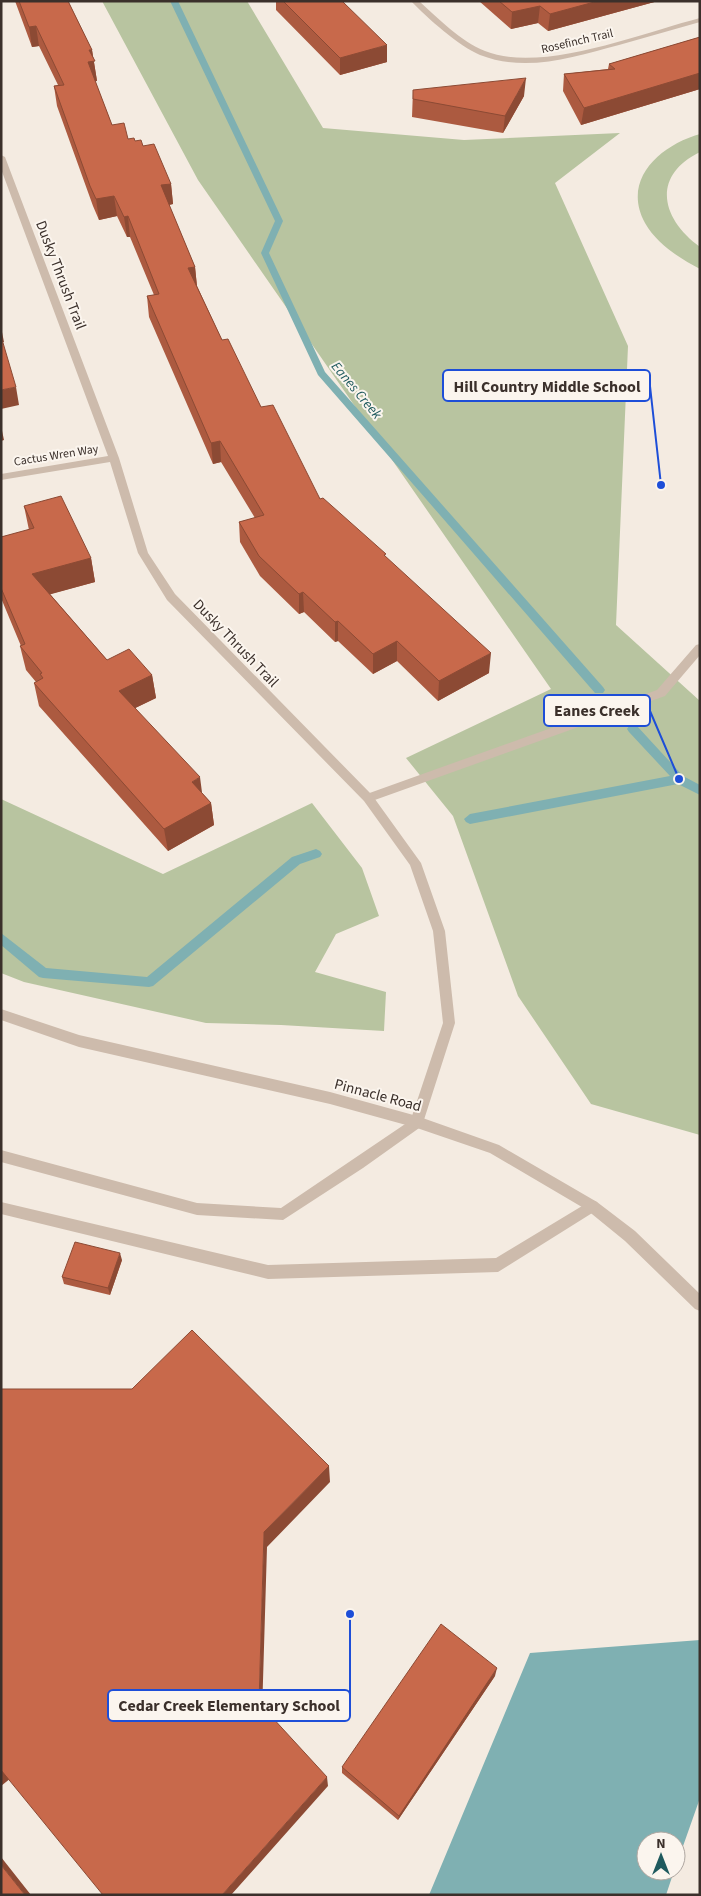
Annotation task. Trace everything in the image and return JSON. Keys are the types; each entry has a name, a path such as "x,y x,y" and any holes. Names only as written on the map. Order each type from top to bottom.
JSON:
{"street":[{"name":"Rosefinch Trail","path":"414,1 464,42 483,53 505,59 540,61 567,57 700,20"},
{"name":"Dusky Thrush Trail","path":"1,157 114,458 143,553 171,597 368,798 415,863 439,931 449,1024 417,1122"},
{"name":"Cactus Wren Way","path":"1,476 114,458"},
{"path":"368,798 661,693 700,648"},
{"name":"Pinnacle Road","path":"1,1014 79,1041 330,1098 417,1122 494,1149 592,1206 630,1236 700,1304"},
{"path":"1,1156 197,1209 283,1214 417,1122"},
{"path":"1,1208 268,1272 498,1265 592,1206"}],"green space":[{"path":"102,1 247,1 323,128 464,140 620,133 555,183 628,346 616,625 700,701 700,1135 591,1104 518,996 453,816 406,758 551,689 198,180"},
{"path":"700,134 700,152 684,162 674,173 668,185 667,198 670,211 677,224 700,247 700,269 669,250 650,231 639,207 638,192 642,178 649,166 659,155 685,139"},
{"path":"1,799 163,874 312,803 362,868 379,916 336,934 315,972 386,992 384,1031 206,1023 24,982 1,973"}],"water":[{"path":"700,1640 700,1798 686,1838 686,1831 636,1831 636,1881 671,1881 666,1895 429,1895 530,1653"}],"building":[{"path":"19,1 68,1 92,50 89,50 95,61 88,62 112,125 124,123 128,139 141,140 143,146 154,144 171,184 161,185 195,267 188,268 222,340 228,339 261,407 273,405 320,499 323,498 386,554 384,555 491,653 439,681 397,641 373,654 303,592 299,594 259,556 239,522 264,515 220,441 211,443 147,296 159,294 128,216 124,217 114,196 96,199 54,86 64,85 36,26 29,27"},
{"path":"283,1 342,1 387,45 340,58"},
{"path":"499,1 598,1 550,14 540,6 512,12"},
{"path":"700,37 700,73 584,108 564,74 615,69 609,64"},
{"path":"526,78 505,116 413,99 413,90"},
{"path":"1,336 16,387 1,390"},
{"path":"61,496 91,558 32,574 107,660 129,649 152,675 119,691 200,777 192,782 211,803 164,829 34,683 43,678 40,674 42,673 20,646 25,644 1,588 1,537 34,528 24,506"},
{"path":"75,1242 120,1253 108,1288 62,1277"},
{"path":"192,1330 329,1466 264,1532 259,1703 327,1777 222,1895 103,1895 1,1770 1,1389 132,1389"},
{"path":"441,1624 497,1668 399,1816 342,1767"},
{"path":"1,1865 25,1895 1,1895"}],"waterway":[{"name":"Eanes Creek","path":"174,1 279,221 265,253 321,373 599,690"},
{"name":"Eanes Creek","path":"633,729 679,779"},
{"path":"470,819 679,779"},
{"name":"Eanes Creek","path":"679,779 700,791"},
{"path":"1,938 43,973 149,982 296,860 316,854"}],"place":[{"name":"Hill Country Middle School","path":"661,485"},
{"name":"Eanes Creek","path":"679,779"},
{"name":"Cedar Creek Elementary School","path":"350,1614"}]}
